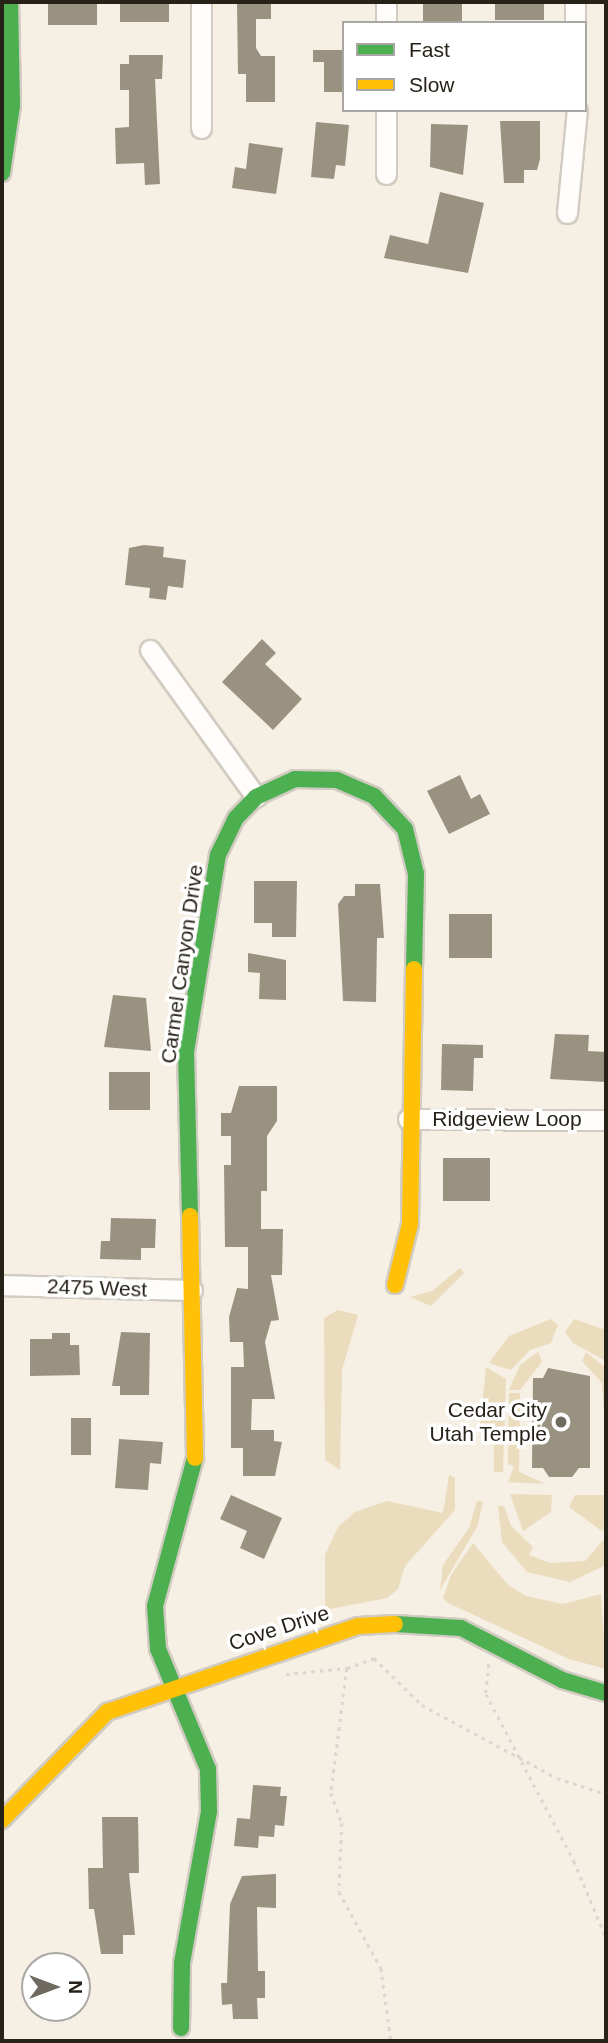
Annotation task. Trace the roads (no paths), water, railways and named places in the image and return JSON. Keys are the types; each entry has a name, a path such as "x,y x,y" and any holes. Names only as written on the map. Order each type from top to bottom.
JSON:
{"street":[{"path":"2,173 12,105 10,2"},
{"path":"201,2 201,128"},
{"path":"387,2 387,21"},
{"path":"575,2 575,21"},
{"path":"387,112 387,174"},
{"path":"567,213 577,112"},
{"path":"150,650 256,797"},
{"name":"Carmel Canyon Drive","path":"181,2028 187,1923 209,1811 208,1779 158,1649 155,1606 196,1454 186,1052 218,855 236,818 256,797 295,779 337,780 374,796 405,829 416,874 408,1119 409,1236 395,1285"},
{"name":"Ridgeview Loop","path":"408,1119 606,1120"},
{"name":"2475 West","path":"2,1285 191,1290"},
{"name":"Cove Drive","path":"2,1820 107,1712 171,1686 338,1630 421,1622 479,1635 562,1680 606,1693"}],"place":[{"name":"Cedar City Utah Temple","path":"561,1422"}]}
